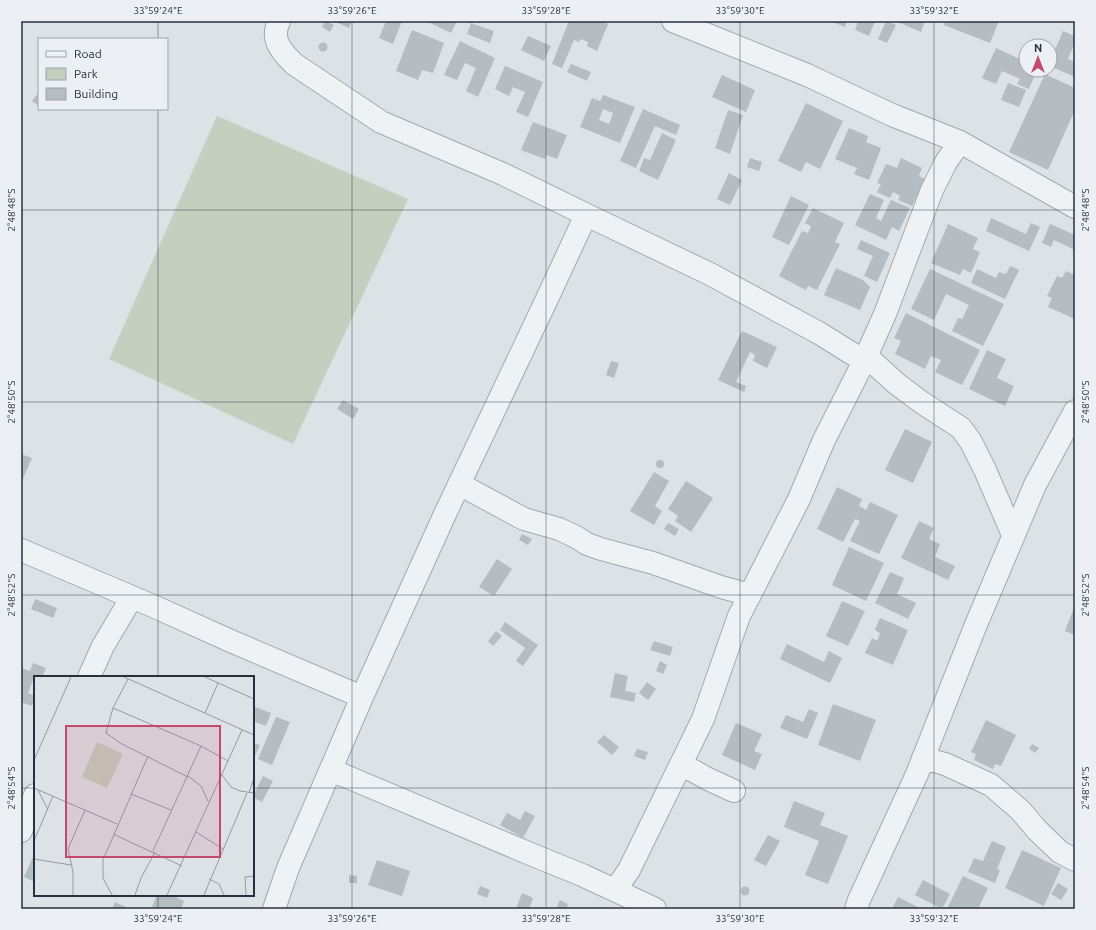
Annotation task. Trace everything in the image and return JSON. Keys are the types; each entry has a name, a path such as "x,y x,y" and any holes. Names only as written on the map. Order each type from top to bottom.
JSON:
{"street":[{"path":"279,21 276,26 276,42 282,52 294,64 381,122 503,174 710,274 865,358 921,402 961,428 971,442 985,470 1013,535"},
{"path":"673,21 807,75 892,115 960,142 1075,207"},
{"path":"625,899 629,870 703,719 739,616 799,499 824,440 865,358 885,314 932,190 946,162 960,142"},
{"path":"274,909 288,868 362,698 459,484 586,215"},
{"path":"856,909 911,788 1013,535 1035,485 1075,411"},
{"path":"459,484 524,519 559,529 587,544 600,549 653,563 721,587 750,595"},
{"path":"21,550 362,698"},
{"path":"89,676 104,646 132,597"},
{"path":"923,758 945,764 991,785 1020,810 1038,831 1060,852 1075,860"},
{"path":"681,764 734,791"},
{"path":"331,770 528,853 582,874 625,899 655,909"},
{"path":"21,832 34,798"}],"green space":[{"path":"217,116 408,199 293,444 109,359"}],"building":[{"path":"325,21 334,25 330,32 322,27"},
{"path":"333,21 352,21 349,28"},
{"path":"386,21 402,21 393,44 379,38"},
{"path":"426,21 457,21 451,33"},
{"path":"569,21 601,21 608,24 597,51 587,46 588,42 581,39 579,42 574,40 562,68 552,64"},
{"path":"830,21 847,21 845,27"},
{"path":"858,21 875,21 869,36 855,30"},
{"path":"886,21 896,25 887,43 878,39"},
{"path":"895,21 925,21 921,32"},
{"path":"945,21 999,21 990,43 944,25"},
{"path":"471,23 494,31 490,43 467,34"},
{"path":"412,30 444,43 433,73 422,70 418,80 396,71"},
{"path":"1063,31 1075,36 1075,42 1068,59 1075,62 1075,77 1058,70 1058,43"},
{"path":"528,36 551,46 544,61 521,50"},
{"path":"460,41 495,58 478,97 466,91 476,68 465,63 457,80 444,75"},
{"path":"321,43 325,43 327,47 325,51 321,51 319,49 319,45"},
{"path":"996,48 1018,58 1018,78 1034,78 1029,89 1017,84 1020,79 1002,71 996,84 982,78"},
{"path":"571,64 591,72 587,81 567,72"},
{"path":"505,66 543,82 528,117 516,112 525,92 513,87 509,96 495,89"},
{"path":"722,75 755,90 746,112 712,97"},
{"path":"1043,78 1054,78 1075,88 1075,110 1048,170 1009,152"},
{"path":"1008,83 1026,90 1019,107 1001,100"},
{"path":"38,93 38,105 32,101"},
{"path":"603,95 635,107 620,143 580,127 592,98 600,101","holes":["603,109 613,113 609,124 599,120"]},
{"path":"806,103 843,121 820,169 806,162 801,172 778,161"},
{"path":"643,109 680,125 676,135 655,126 636,168 620,161"},
{"path":"728,110 743,115 730,154 715,148"},
{"path":"533,122 567,135 557,159 547,155 545,159 521,150"},
{"path":"849,128 868,136 866,142 881,148 869,180 854,174 857,168 835,159"},
{"path":"662,133 676,140 658,180 639,171 644,158 650,160"},
{"path":"750,158 762,162 759,171 747,167"},
{"path":"901,158 922,168 919,176 925,179 912,206 898,200 900,196 893,192 890,198 877,192 881,184 877,183 886,164 897,168"},
{"path":"729,173 742,180 730,205 717,199"},
{"path":"870,194 884,200 876,218 881,221 891,200 910,208 899,231 892,227 886,240 855,225"},
{"path":"791,196 809,205 789,245 772,237"},
{"path":"813,208 844,223 835,242 840,244 817,290 808,286 806,290 779,276 802,231 808,233 811,226 805,223"},
{"path":"991,218 1026,234 1031,223 1040,227 1029,251 986,231"},
{"path":"948,224 978,238 973,249 980,252 971,273 963,269 960,275 931,263"},
{"path":"1050,224 1075,235 1075,250 1054,240 1051,247 1042,243"},
{"path":"861,240 890,253 877,282 864,276 873,256 857,249"},
{"path":"1010,266 1019,270 1005,299 971,283 977,269 996,278 999,272 1006,274"},
{"path":"836,268 863,280 870,287 860,310 824,295"},
{"path":"930,269 1004,304 983,346 952,331 958,318 962,319 969,305 946,294 934,320 911,309"},
{"path":"1066,271 1075,275 1075,319 1048,307 1052,298 1047,296 1057,276 1062,278"},
{"path":"906,313 980,350 962,385 935,372 941,360 931,356 925,369 895,354 901,341 894,338"},
{"path":"742,331 777,347 767,368 753,361 755,355 750,352 736,382 746,386 744,392 718,380"},
{"path":"987,350 1006,359 997,378 1014,386 1005,406 969,389"},
{"path":"611,361 619,363 614,378 606,375"},
{"path":"343,400 359,409 353,419 337,409"},
{"path":"905,429 932,442 913,483 885,470"},
{"path":"21,454 32,458 21,483"},
{"path":"658,460 662,460 664,464 662,468 658,468 656,466 656,462"},
{"path":"654,472 669,481 655,506 662,511 654,525 630,511"},
{"path":"686,481 713,498 691,532 675,521 678,516 668,509"},
{"path":"837,487 862,499 859,506 866,510 870,502 898,515 879,554 850,541 860,521 855,519 843,542 817,529"},
{"path":"919,521 934,528 929,539 940,544 935,557 955,566 948,580 901,558"},
{"path":"668,523 679,529 675,536 664,529"},
{"path":"522,534 532,539 528,545 519,540"},
{"path":"849,547 884,563 866,601 832,585"},
{"path":"497,559 512,569 494,596 479,587"},
{"path":"890,572 904,578 897,594 916,603 908,619 875,603"},
{"path":"35,599 57,608 53,618 31,609"},
{"path":"842,601 865,611 848,646 826,636"},
{"path":"1075,605 1075,635 1065,631"},
{"path":"880,618 908,630 893,665 865,653 872,638 877,641 880,633 875,630"},
{"path":"505,622 538,645 523,666 516,661 525,648 500,630"},
{"path":"496,631 502,636 493,646 488,641"},
{"path":"654,641 673,647 670,656 650,650"},
{"path":"787,644 824,662 829,651 842,658 830,683 780,659"},
{"path":"660,661 667,665 663,674 656,671"},
{"path":"33,663 46,668 42,676 34,676 34,680 28,693 34,696 32,706 21,702 21,668 30,671"},
{"path":"615,673 628,676 625,691 636,693 634,702 610,697"},
{"path":"647,682 656,689 648,700 639,693"},
{"path":"833,704 876,720 860,761 818,745"},
{"path":"254,706 271,713 266,726 254,721"},
{"path":"809,709 818,713 807,739 780,728 786,715 803,722"},
{"path":"276,717 290,722 272,765 258,759"},
{"path":"986,720 1016,735 1001,766 995,764 993,769 974,760 976,754 971,752"},
{"path":"736,723 762,734 754,751 762,754 755,770 722,755"},
{"path":"604,735 619,747 612,755 597,742"},
{"path":"254,743 260,745 254,758"},
{"path":"1032,744 1039,748 1035,753 1029,749"},
{"path":"637,749 648,752 645,760 634,756"},
{"path":"263,776 273,781 262,802 254,798 254,794"},
{"path":"794,801 825,813 820,825 848,836 828,884 805,875 819,841 784,827"},
{"path":"525,811 535,816 523,838 500,825 507,813 520,820"},
{"path":"768,835 780,841 766,866 754,860"},
{"path":"992,841 1006,847 997,869 1000,870 995,883 968,872 974,858 983,861"},
{"path":"1022,850 1061,868 1044,906 1005,888"},
{"path":"33,857 34,882 24,877"},
{"path":"377,860 410,871 402,896 368,885"},
{"path":"349,875 357,876 357,883 349,883"},
{"path":"963,876 988,888 978,909 947,909"},
{"path":"923,880 950,894 942,909 915,895"},
{"path":"1058,883 1068,889 1061,900 1051,894"},
{"path":"480,886 490,890 487,898 477,894"},
{"path":"743,887 747,887 749,891 747,895 743,895 741,893 741,889"},
{"path":"522,893 533,898 529,909 516,909"},
{"path":"157,896 174,896 184,901 181,909 175,909 172,907 171,909 151,909"},
{"path":"898,897 922,909 892,909"},
{"path":"560,900 568,904 566,909 556,909"},
{"path":"115,902 130,909 112,909"}]}
